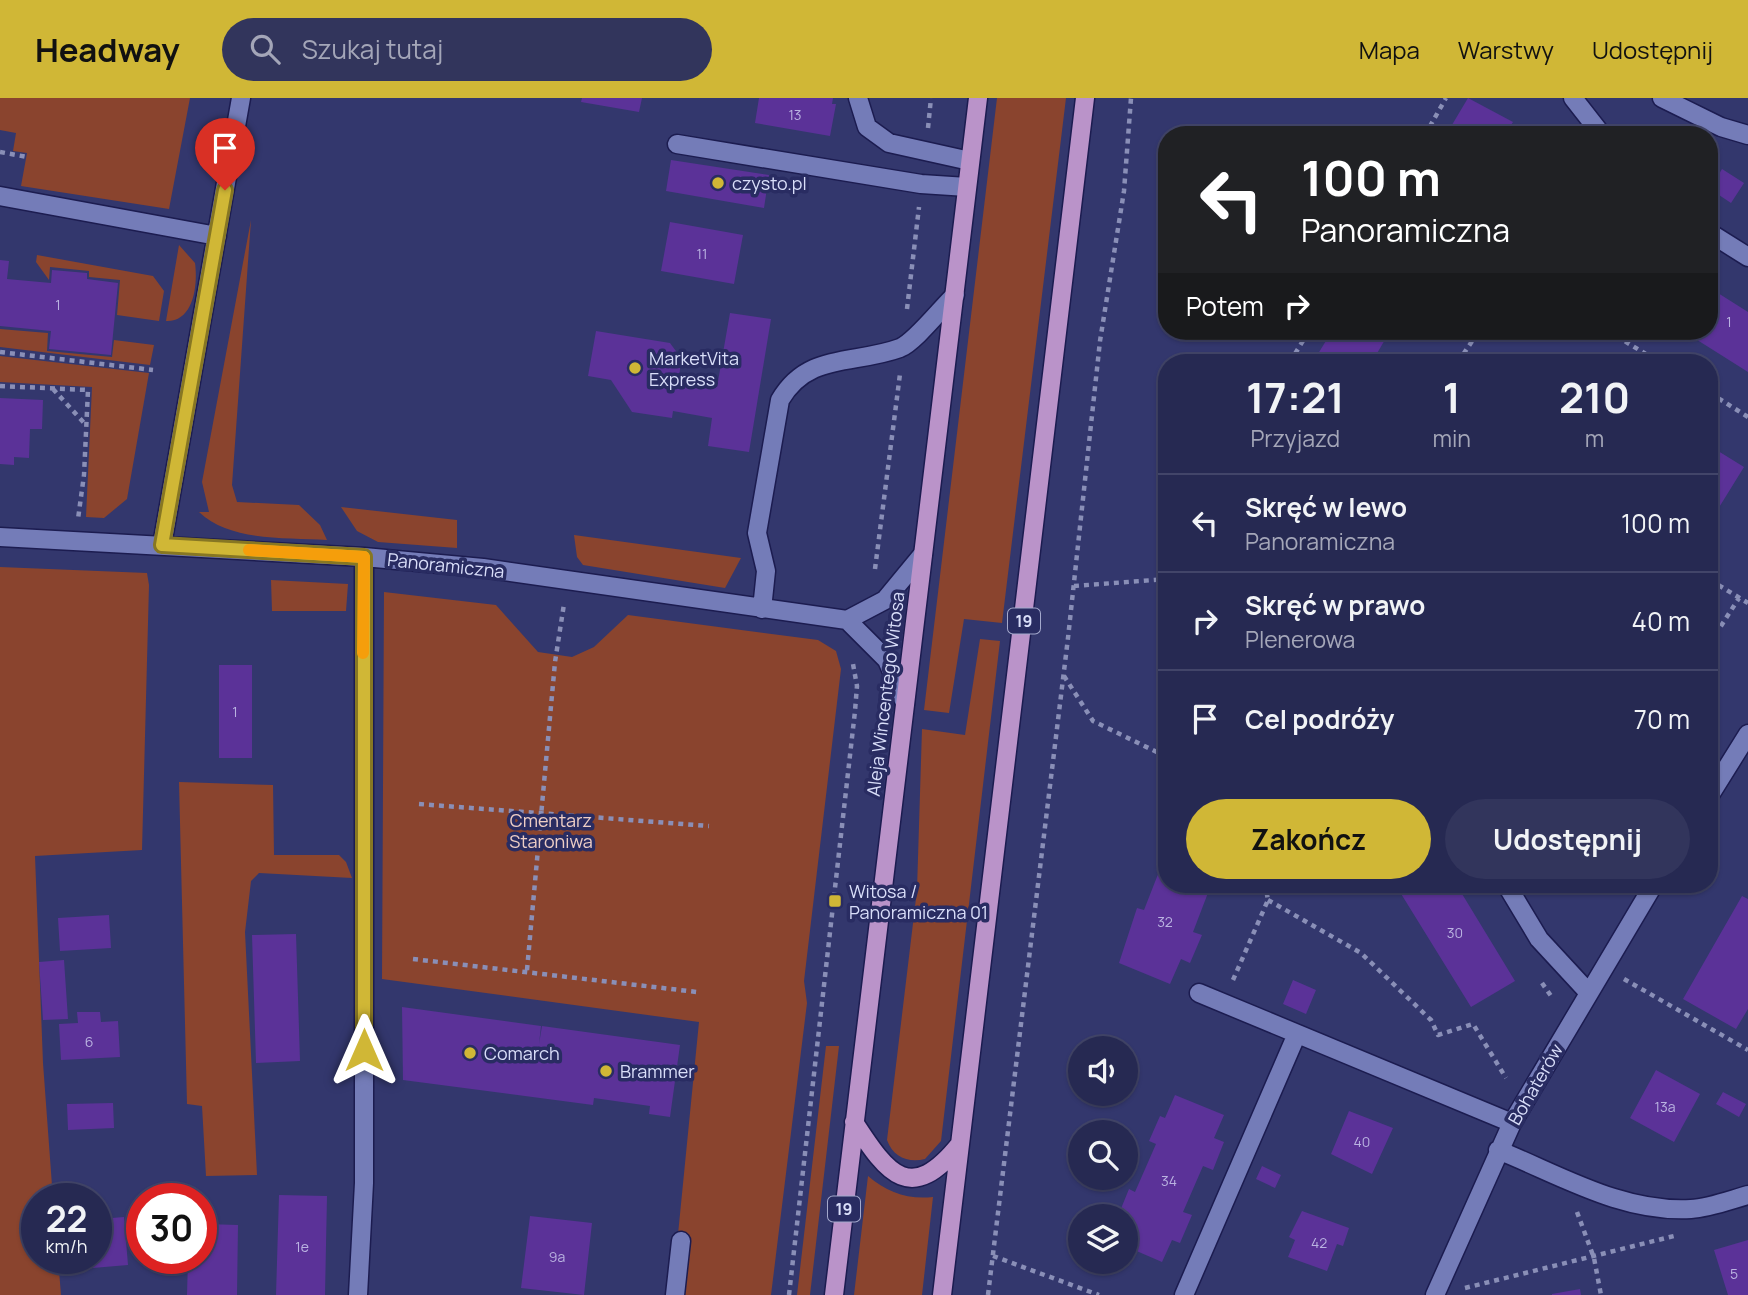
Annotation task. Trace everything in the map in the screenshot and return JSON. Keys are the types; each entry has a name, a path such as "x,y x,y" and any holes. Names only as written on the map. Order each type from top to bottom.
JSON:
{"main road":[{"name":"Aleja Wincentego Witosa","path":"834,1295 978,98"},
{"name":"19","path":"942,1295 1085,98"},
{"path":"854,1122 878,1159 891,1171 906,1177 923,1178 935,1172 960,1144"}],"street":[{"path":"162,545 241,98"},
{"path":"858,98 867,127 889,143 970,161"},
{"path":"1573,98 1595,126"},
{"path":"1662,98 1684,111 1748,135"},
{"path":"677,144 921,184 967,187"},
{"path":"0,196 217,236"},
{"path":"1718,238 1748,257"},
{"path":"762,608 766,571 757,533 780,400 790,383 806,370 903,347 955,295"},
{"name":"Panoramiczna","path":"0,537 364,557 566,578 847,620"},
{"path":"905,703 887,660 847,620 885,600 923,554"},
{"path":"358,1295 364,1183 364,557"},
{"path":"1718,782 1748,734"},
{"path":"1511,893 1539,939 1588,992"},
{"name":"Bohaterów","path":"1435,1295 1512,1123 1648,893"},
{"path":"1199,993 1296,1036 1512,1123"},
{"path":"1184,1295 1296,1036"},
{"path":"1498,1150 1610,1199 1667,1209 1695,1209 1748,1195"},
{"path":"675,1295 681,1241"}],"path":[{"path":"925,153 931,98"},
{"path":"988,1295 1074,586 1100,341 1124,191 1131,98"},
{"path":"1430,126 1446,98"},
{"path":"0,152 27,157"},
{"path":"868,578 878,561 921,184"},
{"path":"1623,340 1646,354"},
{"path":"0,352 153,370"},
{"path":"0,386 88,390 78,519"},
{"path":"53,389 86,426"},
{"path":"1718,398 1748,417"},
{"path":"1074,586 1158,580"},
{"path":"1718,585 1748,603"},
{"path":"1718,631 1739,598"},
{"path":"551,600 578,603"},
{"path":"527,971 555,662 564,602"},
{"path":"789,1295 855,711 857,686 853,662 845,645 847,620"},
{"path":"1063,675 1093,721 1158,753"},
{"path":"419,804 709,826"},
{"path":"1223,1003 1268,900 1267,893"},
{"path":"1268,900 1361,953 1431,1020 1438,1035 1473,1024 1506,1077"},
{"path":"413,960 697,992"},
{"path":"1623,978 1748,1050"},
{"path":"1563,1177 1594,1258 1601,1295"},
{"path":"1461,1289 1594,1258 1681,1234 1695,1209"},
{"path":"992,1256 1099,1295"}],"green space":[{"path":"0,98 190,98 169,209 21,186 27,153 13,151 16,133 0,130"},
{"path":"997,98 1066,98 1002,623 964,619 949,713 924,710"},
{"path":"251,220 232,485 237,502 299,505 320,525 327,540 277,538 242,533 226,529 199,512 209,512 202,482"},
{"path":"179,245 195,263 195,291 183,315 166,321"},
{"path":"37,255 153,276 164,291 159,321 117,315 120,280 89,277 89,271 50,267 49,280 36,262"},
{"path":"0,329 48,333 47,351 112,357 114,340 154,345 150,365 0,347"},
{"path":"0,356 149,373 127,499 104,518 86,517 92,387 0,382"},
{"path":"341,507 457,520 457,548 378,542 357,531"},
{"path":"574,535 741,558 725,588 583,565 577,557"},
{"path":"0,567 147,573 149,585 142,850 35,856 43,1063 52,1183 21,1183 21,1274 59,1274 61,1295 0,1295"},
{"path":"271,580 348,584 346,611 272,611"},
{"name":"Cmentarz Staroniwa","path":"384,592 496,605 538,652 572,657 594,647 628,615 818,640 836,651 841,669 804,981 807,1003 771,1295 672,1295 699,1022 382,979"},
{"path":"980,639 1000,641 941,1141 925,1159 913,1160 897,1155 887,1140 917,890 922,729 965,735"},
{"path":"179,782 273,785 274,855 339,855 346,862 352,878 259,873 251,881 245,932 257,1175 206,1176 202,1106 187,1104"},
{"path":"826,1046 839,1046 810,1295 797,1295"},
{"path":"868,1176 898,1194 933,1197 922,1295 854,1295"}],"building":[{"path":"582,98 642,98 639,112 581,102"},
{"path":"759,98 833,98 832,104 836,104 830,136 755,123"},
{"path":"1468,98 1513,122 1511,126 1451,126"},
{"name":"czysto.pl","path":"671,160 769,175 764,208 666,191"},
{"path":"1722,169 1744,183 1731,203 1718,194 1718,176"},
{"path":"670,222 743,235 734,284 661,271"},
{"path":"0,260 9,261 7,279 51,283 52,270 87,273 87,279 118,283 111,355 49,349 51,331 0,326"},
{"path":"1718,293 1748,312 1748,372 1697,340 1718,340"},
{"path":"730,313 771,319 749,452 708,446 712,418 673,411 672,418 632,412 611,380 588,376 596,331 670,343 681,358 679,380 717,387"},
{"path":"1326,340 1385,340 1377,354 1318,354"},
{"path":"0,398 43,400 42,429 30,429 29,458 14,457 14,465 0,464"},
{"path":"1718,451 1744,467 1718,509"},
{"path":"219,665 252,665 252,758 219,758"},
{"path":"1158,874 1158,893 1208,893 1193,932 1202,935 1190,963 1181,959 1170,984 1119,963 1137,908 1144,910"},
{"path":"1401,893 1461,893 1515,981 1471,1007"},
{"path":"1742,896 1748,899 1748,1009 1736,1029 1683,999"},
{"path":"109,915 111,948 60,951 58,918"},
{"path":"296,934 300,1061 256,1063 252,935"},
{"path":"64,960 68,1019 43,1020 39,962"},
{"path":"1293,980 1316,990 1306,1014 1283,1004"},
{"path":"402,1007 541,1026 539,1044 542,1026 680,1045 670,1117 649,1114 650,1106 594,1098 593,1105 403,1080"},
{"path":"77,1012 100,1012 101,1022 118,1021 120,1057 61,1060 59,1024 78,1023"},
{"path":"1656,1070 1700,1094 1674,1142 1630,1118"},
{"path":"1723,1092 1746,1104 1739,1117 1716,1104"},
{"path":"1175,1095 1224,1115 1214,1138 1224,1142 1213,1170 1203,1166 1183,1212 1192,1215 1180,1243 1172,1240 1162,1262 1138,1252 1138,1204 1123,1204 1129,1190 1138,1190 1156,1144 1149,1141 1160,1116 1165,1118"},
{"path":"113,1103 114,1128 68,1130 67,1104"},
{"path":"1349,1111 1393,1128 1372,1174 1331,1154"},
{"path":"1262,1166 1281,1175 1275,1188 1256,1179"},
{"path":"279,1195 327,1196 325,1295 276,1295"},
{"path":"1302,1211 1349,1228 1343,1246 1337,1244 1327,1271 1288,1257 1295,1240 1289,1237"},
{"path":"530,1216 592,1223 584,1295 521,1288"},
{"path":"124,1217 126,1265 112,1266 112,1218"},
{"path":"217,1224 238,1225 237,1295 187,1295 188,1274 217,1274"},
{"path":"1748,1240 1748,1295 1728,1295 1714,1250"},
{"path":"1580,1289 1581,1295 1552,1295 1552,1294"}],"slow traffic":[{"path":"249,550 364,557 363,653"}],"place":[{"name":"czysto.pl","path":"718,183"},
{"name":"MarketVita Express","path":"635,368"},
{"name":"Witosa / Panoramiczna 01","path":"835,901"},
{"name":"Comarch","path":"470,1053"},
{"name":"Brammer","path":"606,1071"}],"route":[{"path":"225,190 162,545 364,557 364,1050"}]}
